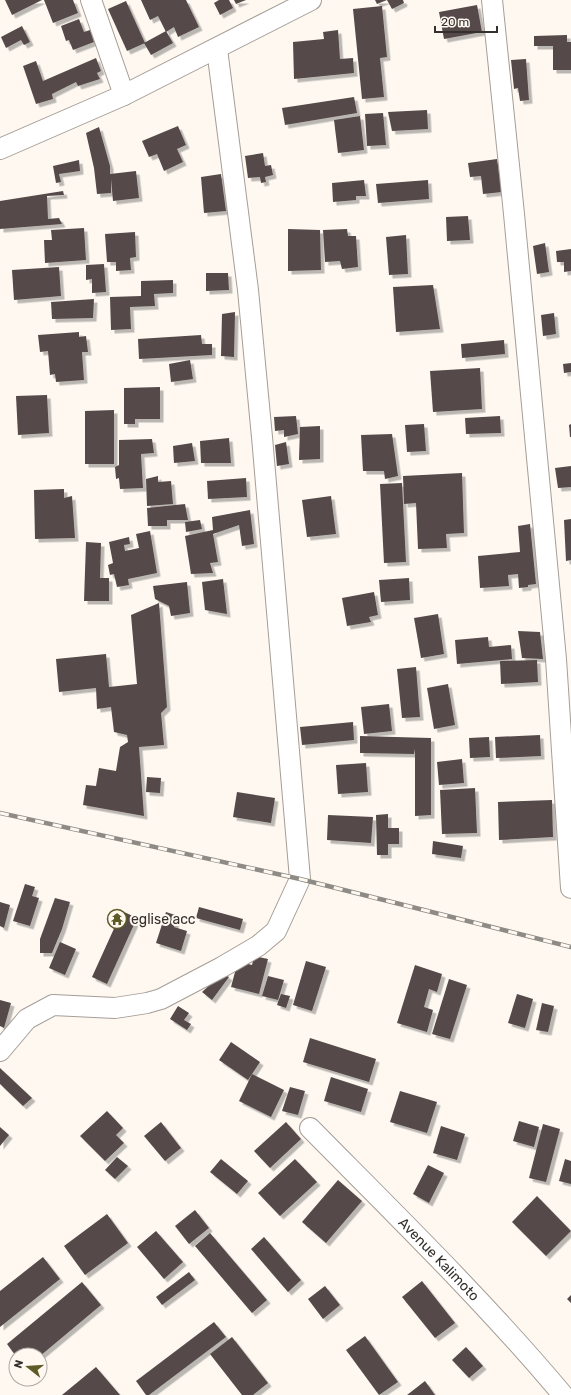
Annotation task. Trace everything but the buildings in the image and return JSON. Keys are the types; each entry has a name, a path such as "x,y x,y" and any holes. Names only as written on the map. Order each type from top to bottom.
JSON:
{"street":[{"path":"91,0 124,95"},
{"path":"0,149 124,95 311,0"},
{"path":"492,0 514,214 556,659 571,888"},
{"path":"0,1051 28,1019 53,1005 115,1008 147,1003 161,999 222,967 258,946 276,931 300,879 262,437 249,306 217,49"},
{"name":"Avenue Kalimoto","path":"310,1128 455,1275 526,1350 563,1395"}],"railway":[{"path":"0,813 300,879 571,947"}],"place":[{"name":"eglise acc","path":"117,919"}]}
